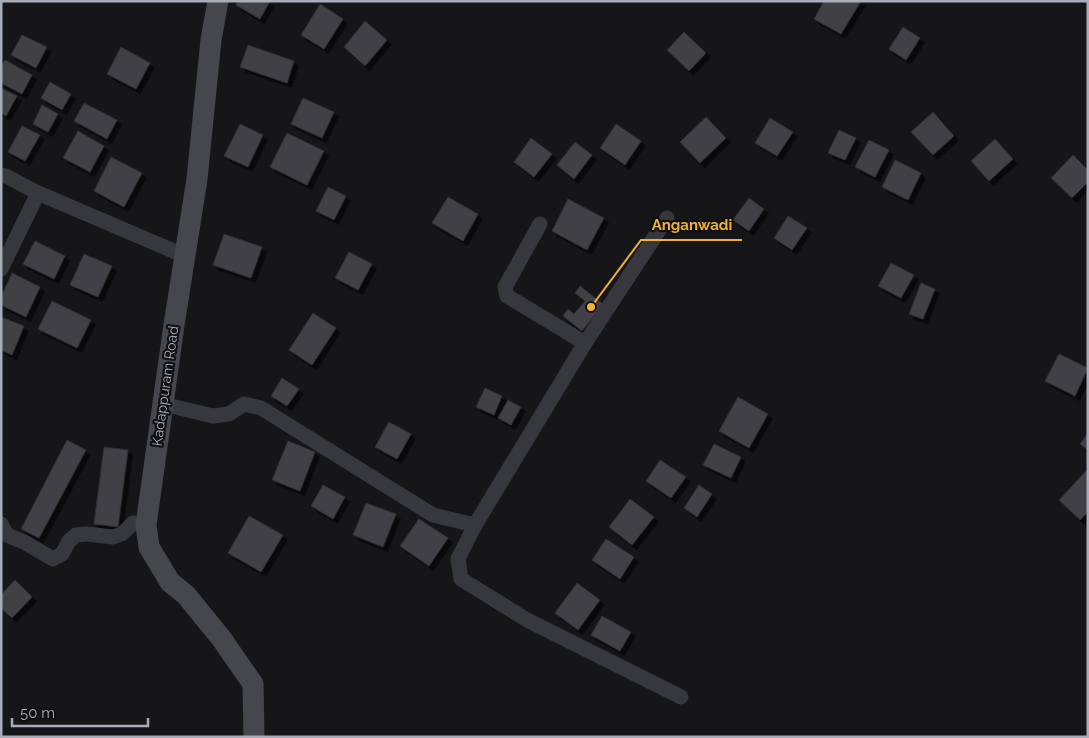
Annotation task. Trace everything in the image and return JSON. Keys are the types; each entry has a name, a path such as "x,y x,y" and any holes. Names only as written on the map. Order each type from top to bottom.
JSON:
{"main road":[{"name":"Kadappuram Road","path":"218,1 211,40 197,179 146,525 149,547 170,582 186,595 221,638 253,684 254,737"}],"street":[{"path":"1,175 186,256"},
{"path":"1,269 38,192"},
{"path":"667,218 585,343 475,526 458,559 461,579 527,620 681,697"},
{"path":"540,224 504,287 507,296 585,343"},
{"path":"163,404 213,416 229,414 244,404 261,408 433,515 475,526"},
{"path":"1,524 7,535 24,542 52,559 62,554 69,541 76,535 86,534 113,537 122,534 132,524 146,525"}],"building":[{"path":"238,1 270,1 260,19 236,5"},
{"path":"824,1 861,1 841,34 814,19"},
{"path":"320,4 343,19 324,49 301,35"},
{"path":"365,21 387,40 365,66 344,47"},
{"path":"903,27 920,38 906,60 889,49"},
{"path":"684,32 706,53 689,71 667,50"},
{"path":"22,35 47,47 36,68 11,55"},
{"path":"248,45 294,61 287,83 240,67"},
{"path":"121,47 150,63 136,89 107,74"},
{"path":"5,60 32,75 22,94 1,83 1,66"},
{"path":"50,82 71,94 62,110 41,98"},
{"path":"1,88 17,96 6,116 1,113"},
{"path":"303,98 334,112 322,138 291,124"},
{"path":"84,103 117,120 107,139 74,121"},
{"path":"42,105 58,114 48,132 33,124"},
{"path":"933,112 954,136 933,155 911,132"},
{"path":"706,117 726,138 700,163 680,142"},
{"path":"770,118 793,132 777,156 755,143"},
{"path":"240,124 263,135 248,167 224,156"},
{"path":"616,124 641,141 625,165 600,148"},
{"path":"22,126 40,135 25,161 8,152"},
{"path":"839,130 856,138 845,160 828,153"},
{"path":"78,131 104,146 90,172 63,158"},
{"path":"287,133 324,151 307,185 270,167"},
{"path":"531,138 552,154 534,177 514,162"},
{"path":"995,139 1013,159 989,181 971,161"},
{"path":"869,140 889,150 875,177 855,167"},
{"path":"575,142 592,155 574,179 557,165"},
{"path":"1073,155 1088,170 1088,182 1072,198 1051,178"},
{"path":"111,157 142,173 124,207 94,191"},
{"path":"895,160 921,173 908,200 882,187"},
{"path":"328,187 346,196 334,220 316,211"},
{"path":"448,197 478,214 463,241 432,223"},
{"path":"749,198 764,209 749,231 733,220"},
{"path":"568,199 604,218 587,250 552,231"},
{"path":"788,216 807,228 792,250 774,238"},
{"path":"224,234 262,247 251,278 213,265"},
{"path":"35,241 65,256 54,279 23,264"},
{"path":"349,252 372,264 358,290 335,278"},
{"path":"84,254 112,266 98,297 70,285"},
{"path":"891,263 914,275 901,298 878,286"},
{"path":"12,273 40,287 26,317 1,305 1,297"},
{"path":"921,283 935,289 923,319 909,314"},
{"path":"580,286 603,304 582,331 563,316 568,309 574,314 585,301 575,293"},
{"path":"52,301 91,320 77,348 38,329"},
{"path":"313,313 336,328 312,365 289,350"},
{"path":"1,317 24,326 12,355 1,350"},
{"path":"1059,354 1088,368 1075,396 1045,381"},
{"path":"282,378 299,389 287,406 271,396"},
{"path":"485,388 502,396 494,415 476,407"},
{"path":"738,397 768,414 749,448 719,431"},
{"path":"508,400 521,407 511,425 498,418"},
{"path":"389,422 411,434 397,459 375,447"},
{"path":"1088,433 1088,450 1080,444"},
{"path":"67,440 86,450 39,538 21,529"},
{"path":"288,441 315,452 300,491 272,480"},
{"path":"714,444 741,457 731,478 703,465"},
{"path":"104,447 128,450 118,527 94,524"},
{"path":"660,460 686,477 671,498 646,481"},
{"path":"1086,471 1088,473 1088,512 1080,520 1059,500"},
{"path":"323,485 345,497 333,519 311,506"},
{"path":"699,485 712,494 697,517 684,508"},
{"path":"630,499 654,517 632,545 609,527"},
{"path":"366,503 396,514 383,547 353,535"},
{"path":"249,516 283,535 261,572 228,553"},
{"path":"419,519 448,538 429,566 400,546"},
{"path":"606,539 634,557 620,579 592,560"},
{"path":"15,580 32,597 12,618 1,608 1,595"},
{"path":"577,583 600,600 578,630 555,613"},
{"path":"602,616 631,632 620,651 591,635"}],"place":[{"name":"Anganwadi","path":"591,307"}]}
